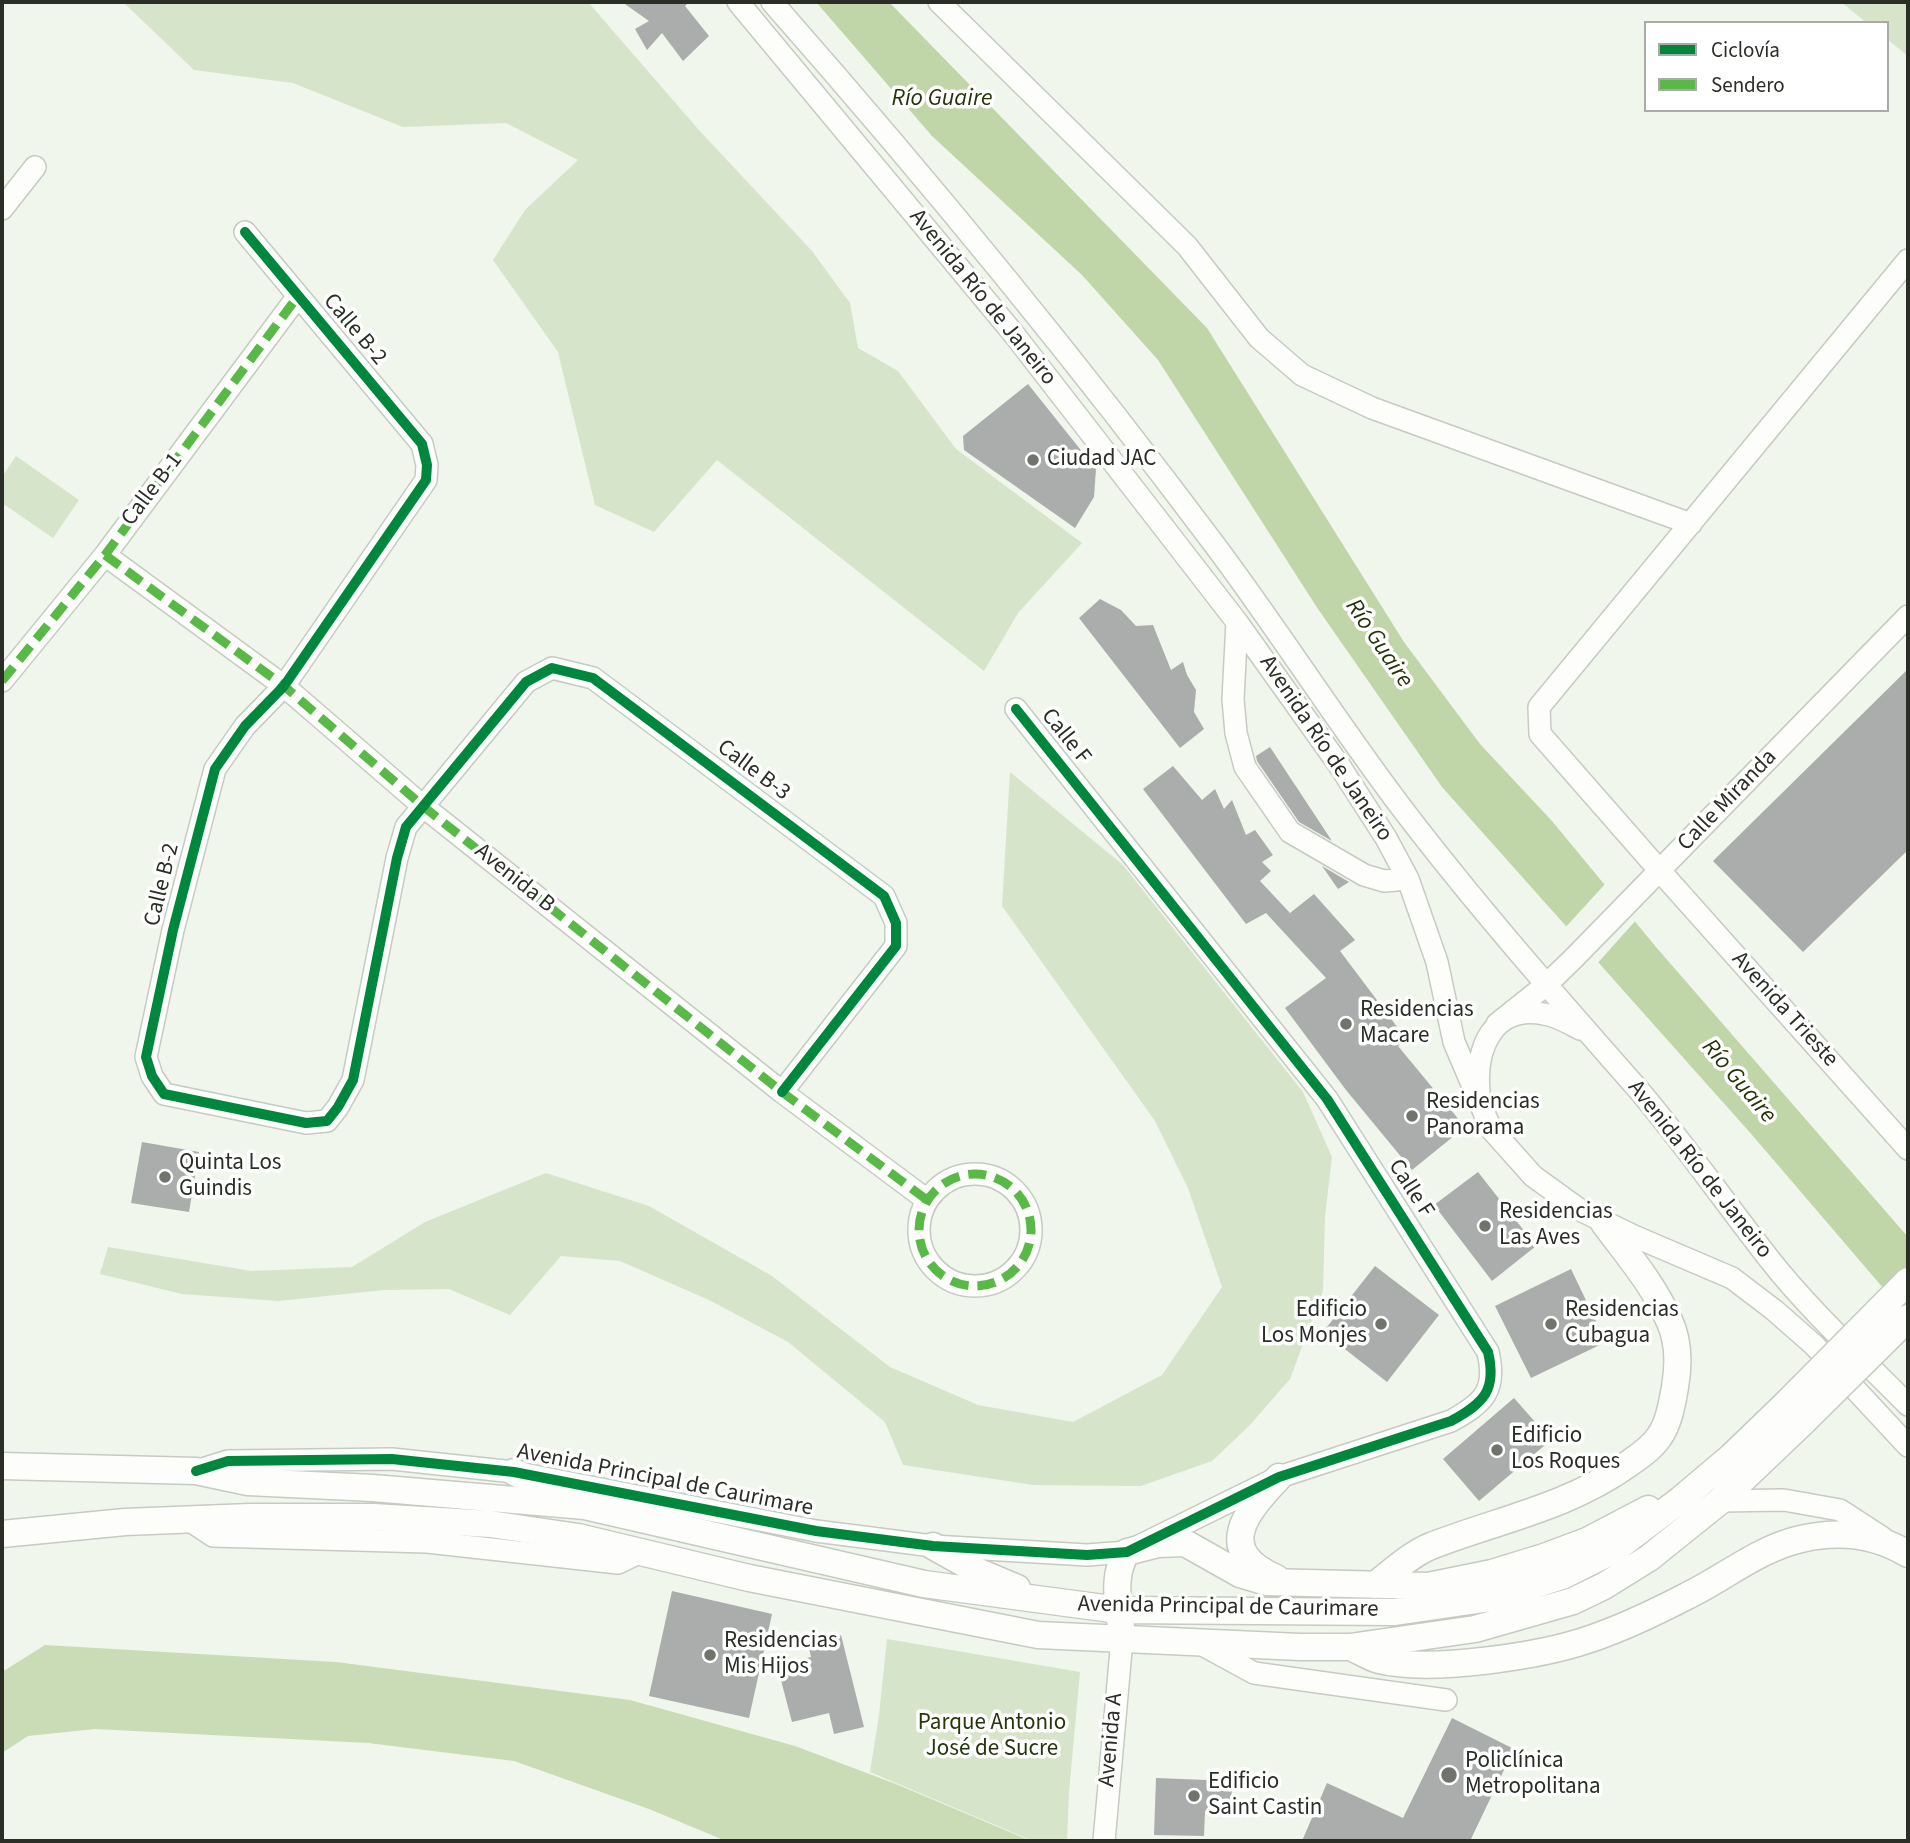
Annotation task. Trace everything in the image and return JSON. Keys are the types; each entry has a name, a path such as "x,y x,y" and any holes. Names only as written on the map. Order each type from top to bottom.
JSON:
{"main road":[{"path":"1375,1585 1429,1547 1512,1520 1588,1489 1633,1461 1660,1437 1667,1422 1676,1383 1679,1362 1676,1338 1670,1321 1647,1280 1604,1223"},
{"path":"1796,1412 1908,1282"},
{"path":"1796,1412 1908,1318"},
{"name":"Avenida Principal de Caurimare","path":"2,1466 196,1471 248,1482 373,1488 585,1506 924,1584 1119,1610 1395,1612 1488,1599 1577,1570 1614,1550 1731,1457 1796,1412"},
{"name":"Avenida Principal de Caurimare","path":"2,1534 125,1522 250,1517 373,1517 490,1524 578,1537 749,1578 1038,1636 1350,1647 1475,1629 1573,1601 1628,1573 1720,1501 1796,1412"},
{"path":"2,1481 55,1480 81,1469"},
{"path":"514,1472 585,1506"},
{"path":"1279,1476 1245,1516 1240,1530 1240,1545 1254,1564 1287,1583"},
{"path":"794,1555 813,1572 1090,1627 1122,1639 1118,1573 1120,1562 1127,1552 1158,1544 1185,1543 1240,1574 1266,1582 1428,1586 1492,1573 1587,1541 1658,1502 1680,1500"},
{"path":"1350,1647 1378,1660 1411,1665 1470,1662 1532,1653 1588,1639 1642,1618 1767,1552 1798,1539 1833,1533 1862,1535 1899,1548"},
{"path":"933,1546 981,1573 1044,1601"}],"street":[{"name":"Avenida Río de Janeiro","path":"738,2 1013,333 1237,622 1339,765 1386,838 1408,879 1437,962 1454,1042 1491,1129 1533,1176 1580,1210 1732,1278 1814,1345 1908,1446"},
{"name":"Avenida Río de Janeiro","path":"772,2 938,194 1033,309 1215,544 1403,808 1546,985 1681,1142 1773,1264 1908,1405"},
{"path":"939,2 1187,246 1259,338 1302,375 1373,408 1690,524"},
{"path":"2,209 34,167"},
{"name":"Calle B-2","path":"244,232 422,444 427,465 426,480 284,686 245,726 215,769 173,930 146,1057 152,1076 164,1094 306,1123 327,1121 353,1080 397,858 406,827 424,807"},
{"name":"Avenida Trieste","path":"1908,260 1538,707 1540,734 1656,875 1908,1149"},
{"name":"Calle B-1","path":"2,681 105,555 298,296"},
{"name":"Avenida B","path":"105,555 284,686 424,807 782,1092 928,1200"},
{"name":"Calle Miranda","path":"1497,1024 1546,985 1573,959 1908,616"},
{"path":"1237,622 1233,699 1236,733 1245,767 1290,832 1364,875 1384,881 1408,879"},
{"name":"Calle B-3","path":"424,807 526,682 552,668 593,678 884,896 896,923 896,946 782,1092"},
{"name":"Calle F","path":"1016,709 1327,1099 1488,1352 1492,1372 1487,1394 1472,1410 1451,1421 1279,1476 1127,1552"},
{"path":"1480,1107 1477,1077 1479,1059 1489,1033 1497,1024 1516,1015 1545,1014 1585,1031"},
{"path":"972,1174 1001,1180 1017,1192 1027,1207 1031,1240 1026,1255 1013,1272 989,1285 975,1287 953,1282 937,1271 926,1258 919,1239 920,1219 928,1200 945,1182 961,1176 972,1174"},
{"name":"Avenida Principal de Caurimare","path":"196,1471 228,1461 392,1460 514,1472 816,1531 933,1546 1046,1554 1127,1552"},
{"path":"1720,1501 1784,1500 1840,1510 1899,1548"},
{"name":"Avenida A","path":"1104,1841 1122,1639"},
{"path":"1197,1642 1254,1673 1446,1700"}],"green space":[{"path":"123,2 588,2 698,129 812,251 850,303 858,348 898,371 956,449 1082,543 1018,613 984,671 717,460 654,532 595,505 558,352 493,260 525,210 578,160 506,123 403,127 293,83 194,70"},
{"path":"1841,2 1908,2 1908,56 1889,41 1889,21 1865,21"},
{"path":"16,456 79,500 53,538 2,503 2,477"},
{"path":"1010,772 1123,865 1303,1092 1332,1157 1325,1217 1323,1291 1290,1379 1249,1426 1212,1461 1141,1486 1033,1485 903,1465 885,1422 788,1342 709,1300 620,1261 561,1256 510,1315 449,1289 384,1290 279,1301 182,1294 100,1274 108,1247 251,1271 352,1267 425,1222 546,1173 649,1206 772,1276 890,1367 978,1405 1073,1422 1162,1375 1222,1287 1188,1188 1155,1121 1002,906"},
{"name":"Parque Antonio José de Sucre","path":"887,1639 1080,1672 1067,1841 1033,1841 870,1772"}],"shaded area":[{"path":"45,1645 336,1662 630,1700 795,1746 896,1784 1031,1841 726,1841 649,1809 514,1761 368,1743 95,1729 28,1736 2,1753 2,1672"}],"water":[{"name":"Río Guaire","path":"816,2 889,2 1207,328 1404,642 1480,744 1552,821 1656,947 1908,1237 1908,1317 1753,1136 1442,787 1318,609 1158,360 1082,275 932,136"}],"pier":[{"path":"1606,883 1637,919 1596,965 1564,929"}],"building":[{"path":"622,2 689,2 685,6 709,36 683,61 662,33 647,50 635,29 649,21"},
{"name":"Ciudad JAC","path":"1028,384 1096,469 1094,497 1075,528 964,450 963,436"},
{"path":"1100,599 1121,610 1136,626 1153,625 1171,670 1183,662 1196,690 1194,712 1204,729 1180,748 1079,618"},
{"path":"1908,669 1908,850 1803,952 1713,861"},
{"path":"1270,747 1332,841 1299,822 1257,761 1256,756"},
{"path":"1173,766 1202,800 1215,789 1224,809 1232,800 1246,835 1255,830 1273,855 1262,862 1271,871 1260,881 1290,913 1314,894 1355,940 1340,951 1407,1040 1398,1046 1465,1127 1412,1170 1346,1090 1285,1008 1326,978 1266,913 1246,924 1143,789"},
{"path":"1322,866 1349,882 1338,889"},
{"name":"Quinta Los Guindis","path":"142,1142 199,1152 189,1212 131,1203"},
{"name":"Residencias Las Aves","path":"1478,1172 1536,1246 1492,1281 1434,1205"},
{"name":"Edificio Los Monjes","path":"1375,1266 1439,1315 1387,1382 1323,1332"},
{"name":"Residencias Cubagua","path":"1571,1269 1606,1342 1531,1378 1495,1306"},
{"name":"Edificio Los Roques","path":"1514,1398 1551,1440 1479,1501 1443,1459"},
{"name":"Residencias Mis Hijos","path":"672,1591 772,1614 749,1718 649,1696"},
{"path":"841,1635 864,1727 834,1734 829,1713 792,1722 777,1665 811,1657 808,1643"},
{"path":"1452,1718 1514,1749 1470,1841 1302,1841 1327,1783 1403,1818"},
{"name":"Edificio Saint Castin","path":"1156,1778 1232,1781 1231,1812 1205,1811 1204,1836 1154,1835"}],"marked path":[{"path":"2,681 105,555 298,296"},
{"path":"105,555 284,686 424,807 782,1092 927,1200"},
{"path":"975,1174 996,1178 1014,1191 1027,1209 1031,1230 1027,1251 1014,1269 996,1282 975,1286 954,1282 936,1269 923,1251 919,1230 923,1209 936,1191 954,1178 975,1174"}],"cycle path":[{"path":"245,232 422,444 427,465 426,480 284,686 245,726 215,769 173,930 146,1057 152,1076 164,1094 306,1123 327,1121 353,1080 397,858 406,827 526,682 552,668 593,678 884,896 896,923 896,946 782,1092"},
{"path":"196,1471 228,1461 392,1459 514,1472 816,1531 933,1546 1087,1555 1127,1552 1279,1477 1451,1421 1480,1401 1489,1386 1491,1376 1488,1352 1327,1099 1016,709"}],"place":[{"name":"Ciudad JAC","path":"1033,460"},
{"name":"Residencias Macare","path":"1346,1024"},
{"name":"Residencias Panorama","path":"1412,1116"},
{"name":"Quinta Los Guindis","path":"165,1177"},
{"name":"Residencias Las Aves","path":"1485,1226"},
{"name":"Edificio Los Monjes","path":"1381,1324"},
{"name":"Residencias Cubagua","path":"1551,1324"},
{"name":"Edificio Los Roques","path":"1497,1450"},
{"name":"Residencias Mis Hijos","path":"710,1655"},
{"name":"Policlínica Metropolitana","path":"1449,1775"},
{"name":"Edificio Saint Castin","path":"1194,1796"}]}
